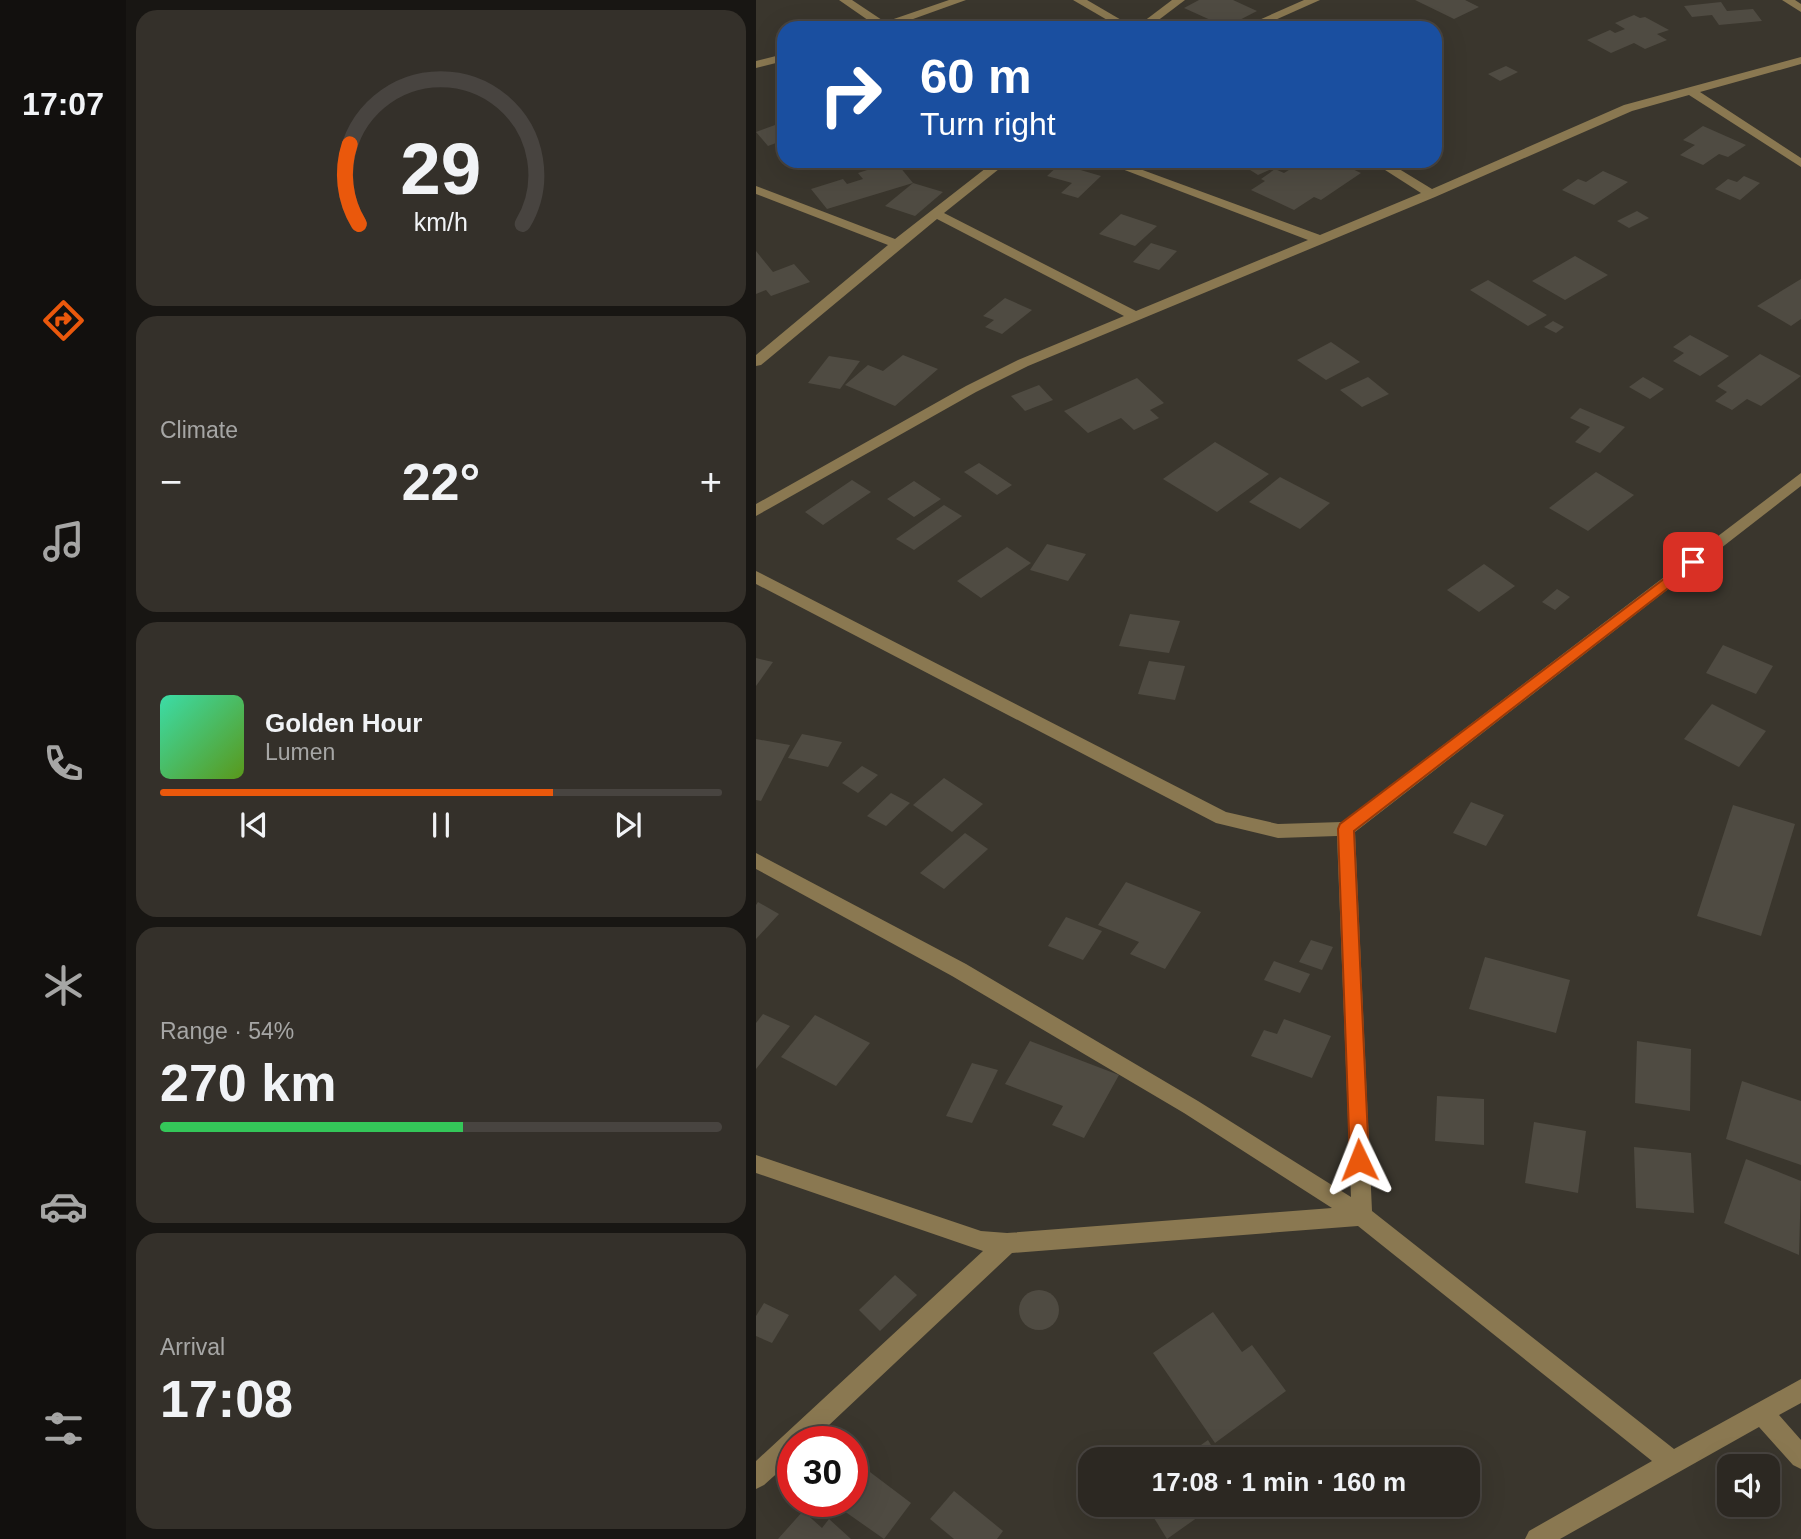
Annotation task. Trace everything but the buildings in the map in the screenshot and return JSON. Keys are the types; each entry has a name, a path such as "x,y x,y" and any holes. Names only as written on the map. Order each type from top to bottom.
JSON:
{"street":[{"path":"845,0 873,21"},
{"path":"899,21 960,0"},
{"path":"1079,0 1116,21"},
{"path":"1150,21 1179,0"},
{"path":"1264,21 1314,0"},
{"path":"1788,0 1801,9"},
{"path":"756,65 777,59"},
{"path":"756,511 971,389 1023,363 1431,194 1628,108 1801,60"},
{"path":"1691,90 1801,163"},
{"path":"756,362 897,244 994,168"},
{"path":"1127,168 1320,240"},
{"path":"1388,168 1431,194"},
{"path":"756,190 897,244"},
{"path":"936,214 1134,316"},
{"path":"756,577 1222,818 1278,831 1346,829 1801,478"},
{"path":"1346,829 1362,1216"},
{"path":"756,860 959,970 1191,1107 1362,1216 1674,1463"},
{"path":"756,1164 981,1241 1007,1243 1362,1216"},
{"path":"810,1426 1007,1243"},
{"path":"1537,1539 1801,1390"},
{"path":"1762,1413 1801,1457"},
{"path":"756,1477 777,1457"}],"route":[{"path":"1359,1160 1346,829 1693,562"}]}
